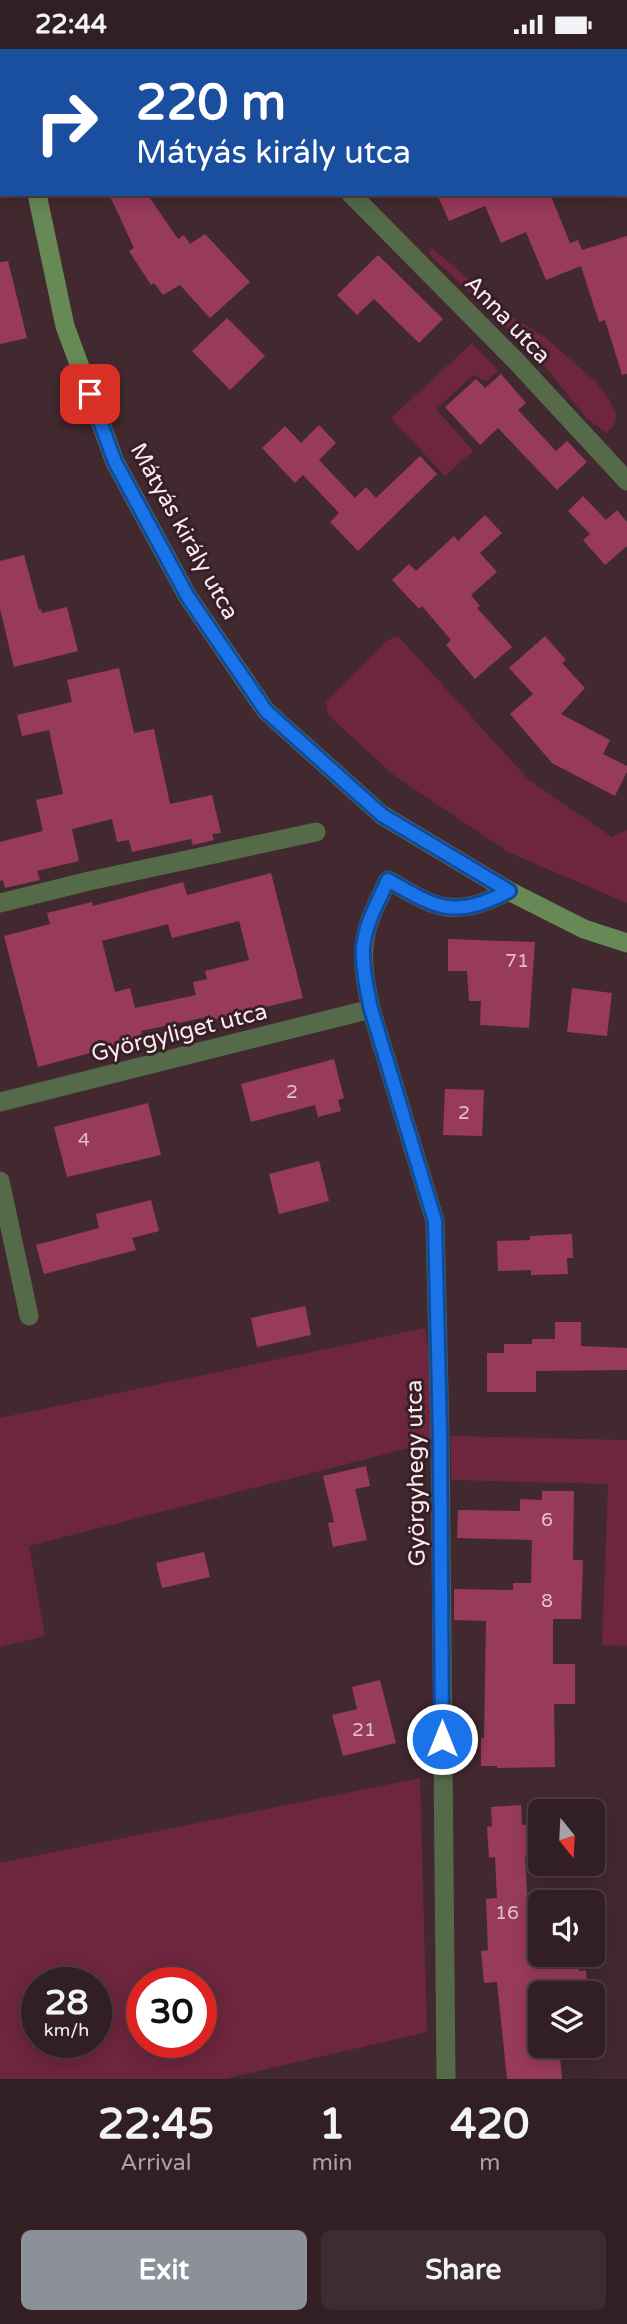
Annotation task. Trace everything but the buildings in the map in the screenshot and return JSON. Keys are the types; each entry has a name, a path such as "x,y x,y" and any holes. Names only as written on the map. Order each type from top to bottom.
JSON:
{"main road":[{"name":"Mátyás király utca","path":"37,196 65,326 110,449 188,597 266,711 382,815 509,891 584,929 627,943"}],"street":[{"name":"Anna utca","path":"353,196 515,360 627,481"},
{"path":"0,903 316,832"},
{"name":"Györgyhegy utca","path":"446,2079 440,1436 435,1221 371,1009 365,981 363,948 369,923 388,880 428,903 461,909 486,903 509,891"},
{"name":"Györgyliget utca","path":"0,1102 371,1009"},
{"path":"0,1181 29,1316"}],"shaded area":[{"path":"431,247 511,316 547,339 595,381 609,399 617,416 607,433 587,419 536,355 430,255"},
{"path":"472,343 498,371 486,381 473,375 436,409 473,451 445,476 391,418"},
{"path":"398,636 529,780 612,837 627,830 627,903 510,853 395,776 328,715 326,703 386,641"},
{"path":"425,1328 437,1414 435,1439 451,1436 627,1440 627,1646 602,1645 608,1484 451,1480 451,1437 29,1546 45,1636 0,1647 0,1418"},
{"path":"420,1778 427,2032 224,2079 0,2079 0,1863"}],"route":[{"path":"90,394 115,462 188,597 266,711 382,815 509,891 486,903 461,909 428,903 388,880 369,923 363,948 365,981 371,1009 435,1221 442,1739"}]}
